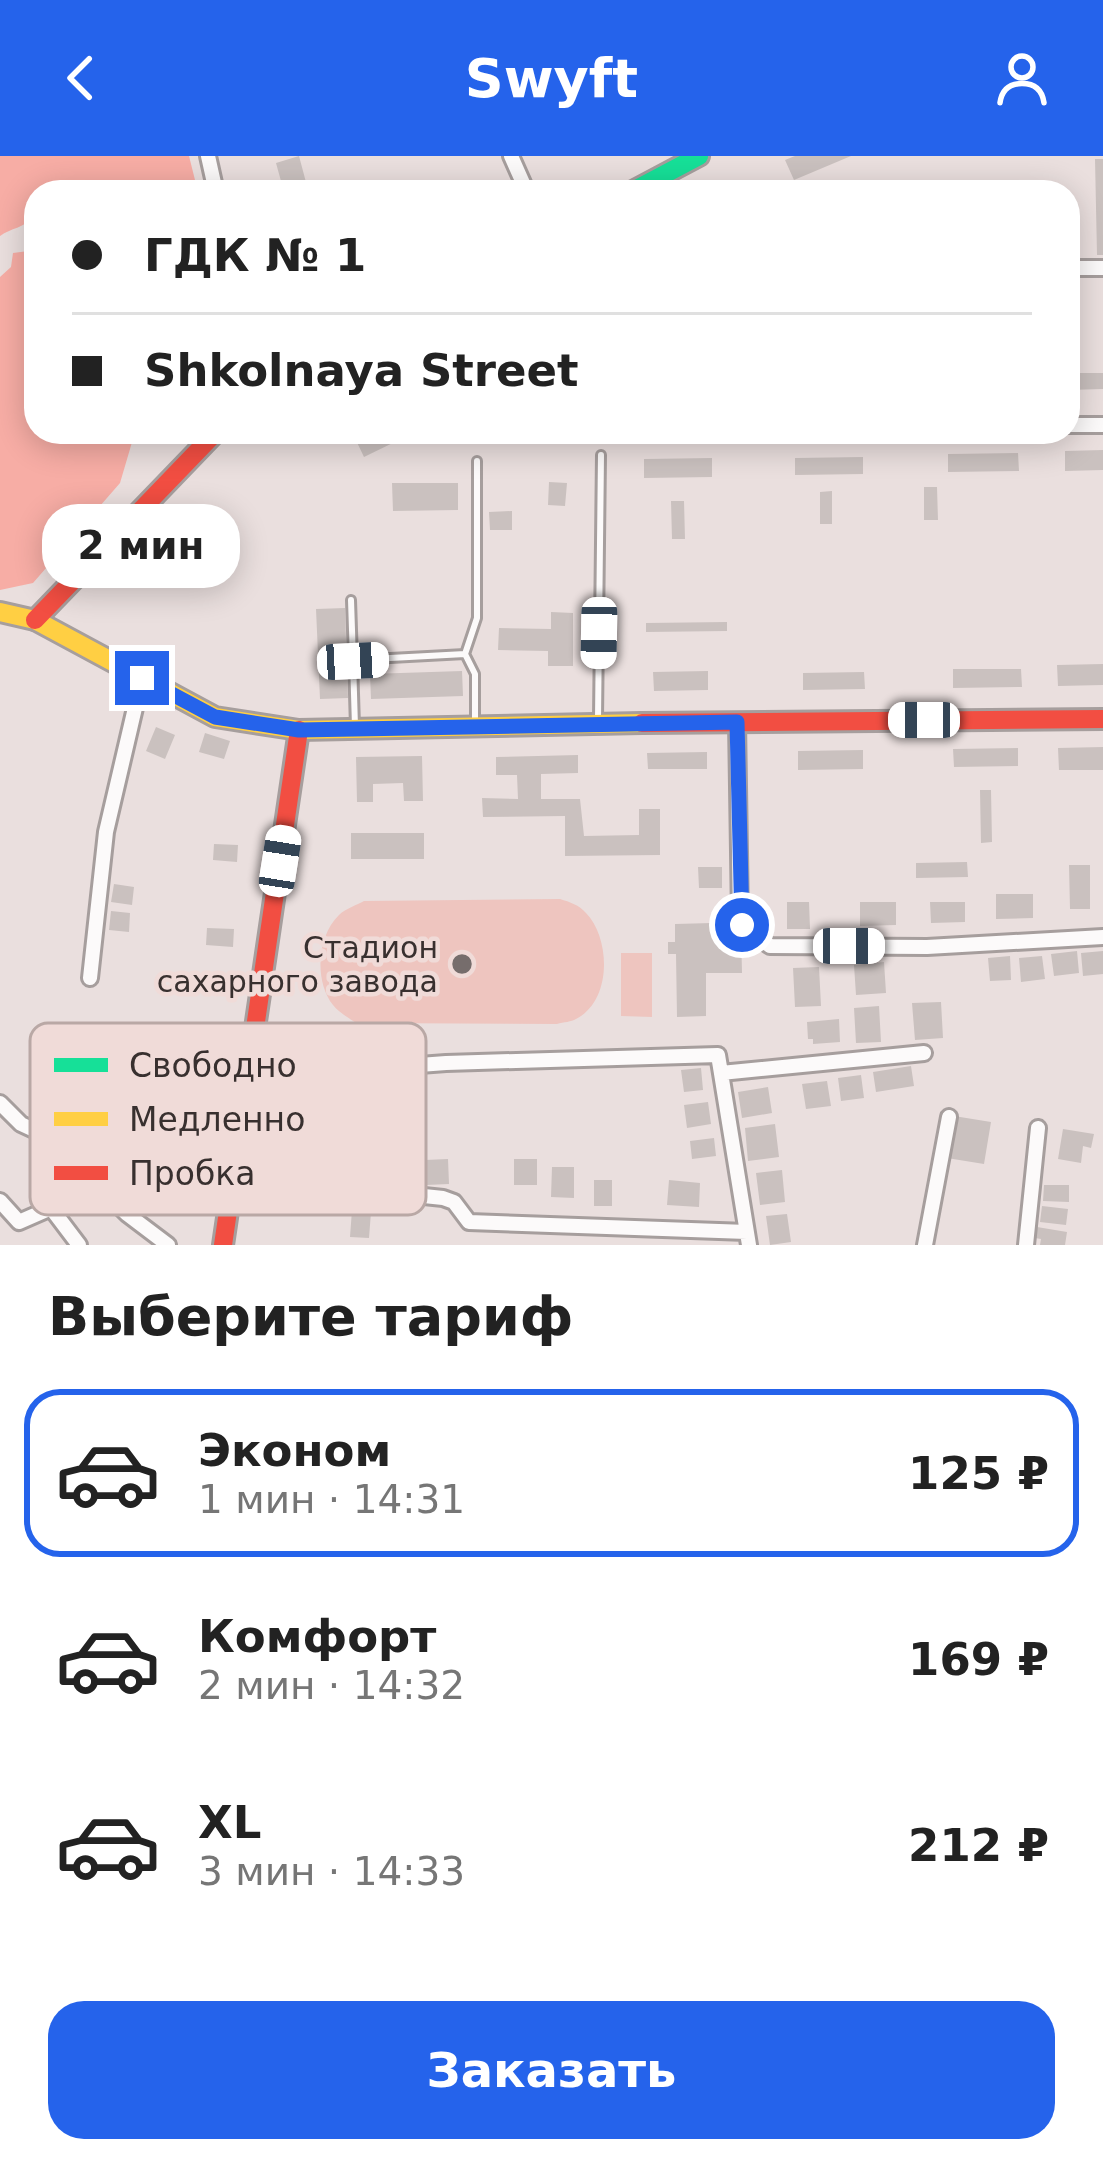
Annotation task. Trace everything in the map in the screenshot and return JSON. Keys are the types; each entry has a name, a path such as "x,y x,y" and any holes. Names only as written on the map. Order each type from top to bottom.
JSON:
{"street":[{"path":"654,180 699,156"},
{"path":"35,620 204,444"},
{"path":"0,612 35,620 215,717 299,730 1103,718"},
{"path":"90,978 106,832 142,678"},
{"path":"737,722 740,917 742,925 770,946 927,946 1103,938"},
{"path":"256,1023 299,730"},
{"path":"721,1073 924,1053"},
{"path":"426,1065 718,1055 748,1239 469,1222 454,1202 426,1196"},
{"path":"0,1103 30,1128"},
{"path":"925,1245 949,1117"},
{"path":"1026,1245 1038,1128"},
{"path":"0,1201 19,1222 35,1215"},
{"path":"56,1215 79,1245"},
{"path":"128,1215 168,1245"},
{"path":"223,1245 227,1215"}],"lane":[{"path":"598,722 601,455"},
{"path":"475,726 475,674 465,654 477,618 478,461"},
{"path":"351,600 355,729"},
{"path":"353,661 465,654"}],"shaded area":[{"path":"0,156 189,156 195,180 24,180 24,224 0,236"},
{"path":"24,252 24,444 131,444 120,483 33,583 0,590 0,277 11,267 13,253"},
{"name":"Стадион сахарного завода","path":"560,899 577,906 594,924 603,953 602,984 588,1010 557,1024 356,1023 327,995 321,959 332,924 364,901"},
{"path":"621,953 652,953 652,1017 621,1016"}],"building":[{"path":"299,156 305,180 281,180 276,163"},
{"path":"851,156 794,180 785,160"},
{"path":"1095,159 1103,159 1103,255 1097,255"},
{"path":"1080,373 1103,373 1103,389 1080,390"},
{"path":"358,444 391,444 364,457"},
{"path":"1103,450 1103,470 1065,471 1065,451"},
{"path":"1018,453 1019,471 948,472 948,454"},
{"path":"863,457 863,474 795,475 795,458"},
{"path":"712,458 712,477 644,478 644,459"},
{"path":"549,482 567,483 565,506 548,505"},
{"path":"392,483 458,483 458,510 393,511"},
{"path":"924,487 937,487 938,520 924,520"},
{"path":"832,491 832,524 820,524 820,492"},
{"path":"671,501 684,501 685,539 672,539"},
{"path":"512,511 512,530 490,530 489,512"},
{"path":"345,608 348,698 320,699 316,609"},
{"path":"551,612 573,613 573,666 548,666 548,651 498,650 499,628 551,629"},
{"path":"727,622 727,631 646,632 646,623"},
{"path":"1103,664 1103,685 1058,686 1057,665"},
{"path":"953,669 1021,669 1022,687 953,688"},
{"path":"462,671 463,696 371,699 370,674"},
{"path":"708,671 708,690 654,691 653,672"},
{"path":"864,672 865,689 803,690 803,673"},
{"path":"156,727 175,735 165,759 146,751"},
{"path":"205,733 230,741 224,759 199,752"},
{"path":"1103,747 1103,770 1059,770 1058,748"},
{"path":"1018,748 1018,766 954,767 953,749"},
{"path":"863,750 863,769 798,770 798,751"},
{"path":"707,752 707,769 648,769 647,753"},
{"path":"578,755 578,773 541,774 541,799 580,799 584,836 639,835 639,809 660,809 660,855 565,856 565,816 483,817 482,798 518,799 517,775 496,775 496,757"},
{"path":"422,756 423,801 404,801 403,783 373,784 373,802 357,802 356,757"},
{"path":"980,790 991,790 992,842 981,843"},
{"path":"351,833 424,833 424,859 351,859"},
{"path":"214,844 238,845 237,862 213,860"},
{"path":"967,862 968,877 916,878 916,863"},
{"path":"1069,865 1090,865 1090,909 1070,909"},
{"path":"698,867 722,867 722,888 699,888"},
{"path":"114,884 134,887 132,905 111,902"},
{"path":"996,894 1033,894 1033,918 996,919"},
{"path":"787,902 809,902 810,929 787,929"},
{"path":"860,902 896,902 896,925 860,926"},
{"path":"930,902 965,902 965,922 931,923"},
{"path":"111,911 130,913 129,932 109,930"},
{"path":"712,923 712,934 741,930 742,973 706,973 706,1016 677,1017 676,954 668,954 668,942 675,942 675,924"},
{"path":"207,928 234,929 233,947 206,945"},
{"path":"1077,951 1079,973 1054,976 1051,954"},
{"path":"1103,951 1103,974 1083,976 1081,953"},
{"path":"1010,956 1011,980 990,981 988,958"},
{"path":"1042,956 1045,979 1021,982 1019,958"},
{"path":"884,962 886,993 856,995 854,965"},
{"path":"819,967 821,1006 795,1007 793,968"},
{"path":"941,1002 943,1038 915,1040 912,1003"},
{"path":"879,1006 881,1042 856,1043 854,1008"},
{"path":"839,1019 840,1042 813,1044 808,1039 807,1022"},
{"path":"911,1066 914,1086 876,1092 873,1072"},
{"path":"701,1068 703,1090 684,1092 681,1070"},
{"path":"861,1075 864,1098 841,1101 838,1078"},
{"path":"827,1081 831,1106 806,1109 802,1084"},
{"path":"768,1087 772,1113 742,1118 738,1092"},
{"path":"708,1102 711,1124 687,1128 684,1105"},
{"path":"954,1116 991,1122 984,1164 947,1158"},
{"path":"775,1124 779,1157 748,1161 745,1128"},
{"path":"1063,1129 1094,1134 1091,1148 1083,1146 1081,1163 1058,1159"},
{"path":"714,1138 716,1156 692,1159 690,1141"},
{"path":"448,1159 449,1184 426,1185 426,1160"},
{"path":"514,1159 537,1159 537,1185 514,1185"},
{"path":"552,1167 574,1167 574,1198 551,1197"},
{"path":"782,1170 785,1202 760,1205 756,1173"},
{"path":"594,1180 612,1180 612,1206 594,1206"},
{"path":"669,1180 700,1183 699,1207 667,1205"},
{"path":"1044,1185 1069,1185 1069,1202 1043,1201"},
{"path":"1042,1206 1068,1209 1066,1225 1040,1222"},
{"path":"787,1214 791,1242 770,1245 766,1216"},
{"path":"352,1215 371,1215 369,1238 350,1237"},
{"path":"1037,1227 1067,1232 1065,1245 1040,1245 1041,1239 1035,1238"}],"traffic: fast":[{"path":"654,180 699,156"}],"traffic: slow":[{"path":"0,612 35,620 215,717 299,730 642,723"}],"traffic: jam":[{"path":"35,620 204,444"},
{"path":"642,723 1103,719"},
{"path":"256,1023 299,730"},
{"path":"223,1245 227,1215"}],"place":[{"name":"Стадион сахарного завода","path":"462,964"}],"route":[{"path":"142,678 215,717 299,730 737,722 742,925"}]}
